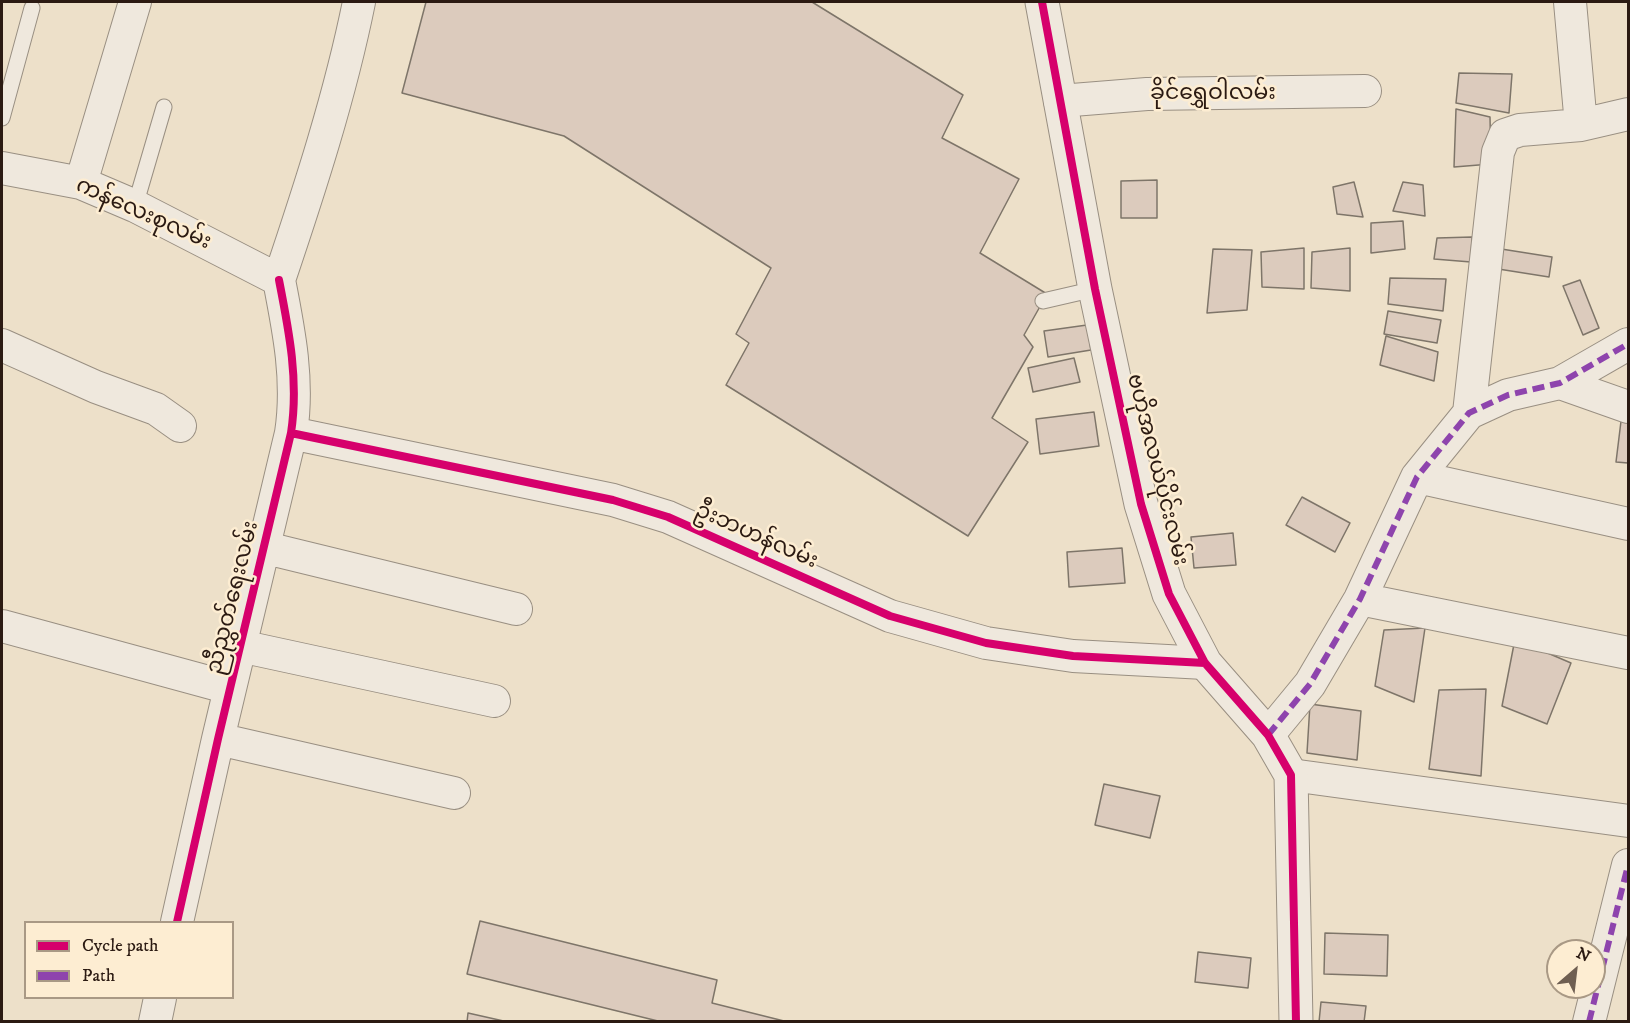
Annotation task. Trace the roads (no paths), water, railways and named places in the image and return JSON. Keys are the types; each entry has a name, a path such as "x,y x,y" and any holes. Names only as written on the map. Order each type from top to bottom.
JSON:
{"street":[{"path":"81,183 135,2"},
{"path":"279,280 314,177 352,38 359,2"},
{"name":"ဗဟိုအလယ်ပိုင်းလမ်း","path":"1042,2 1095,289 1141,504 1169,594 1205,663 1268,735 1291,775 1296,1022"},
{"path":"1570,2 1581,125"},
{"name":"ခိုင်ရွှေဝါလမ်း","path":"1060,101 1147,94 1365,91"},
{"path":"1469,413 1498,152 1505,135 1520,130 1581,125 1629,114"},
{"name":"ကန်လေးစုလမ်း","path":"2,168 81,183 135,207 279,280"},
{"name":"ညီညွှတ်ရေးလမ်း","path":"177,921 230,688 266,548 295,409 293,348 279,280"},
{"path":"1268,735 1310,684 1360,599 1417,477 1469,413 1508,395 1560,383 1629,344"},
{"path":"2,345 75,378 156,409 180,426"},
{"path":"1560,383 1629,407"},
{"name":"ဦးဘဟန်လမ်း","path":"291,434 624,504 668,517 890,616 986,643 1073,656 1205,663"},
{"path":"1417,477 1629,525"},
{"path":"266,548 516,609"},
{"path":"1360,599 1629,653"},
{"path":"2,626 230,688"},
{"path":"240,646 494,700"},
{"path":"218,739 454,793"},
{"path":"1291,775 1629,821"},
{"path":"1589,1022 1629,865"},
{"path":"155,1022 160,999"}],"lane":[{"path":"2,118 32,8"},
{"path":"135,207 164,107"},
{"path":"1043,301 1095,289"}]}
